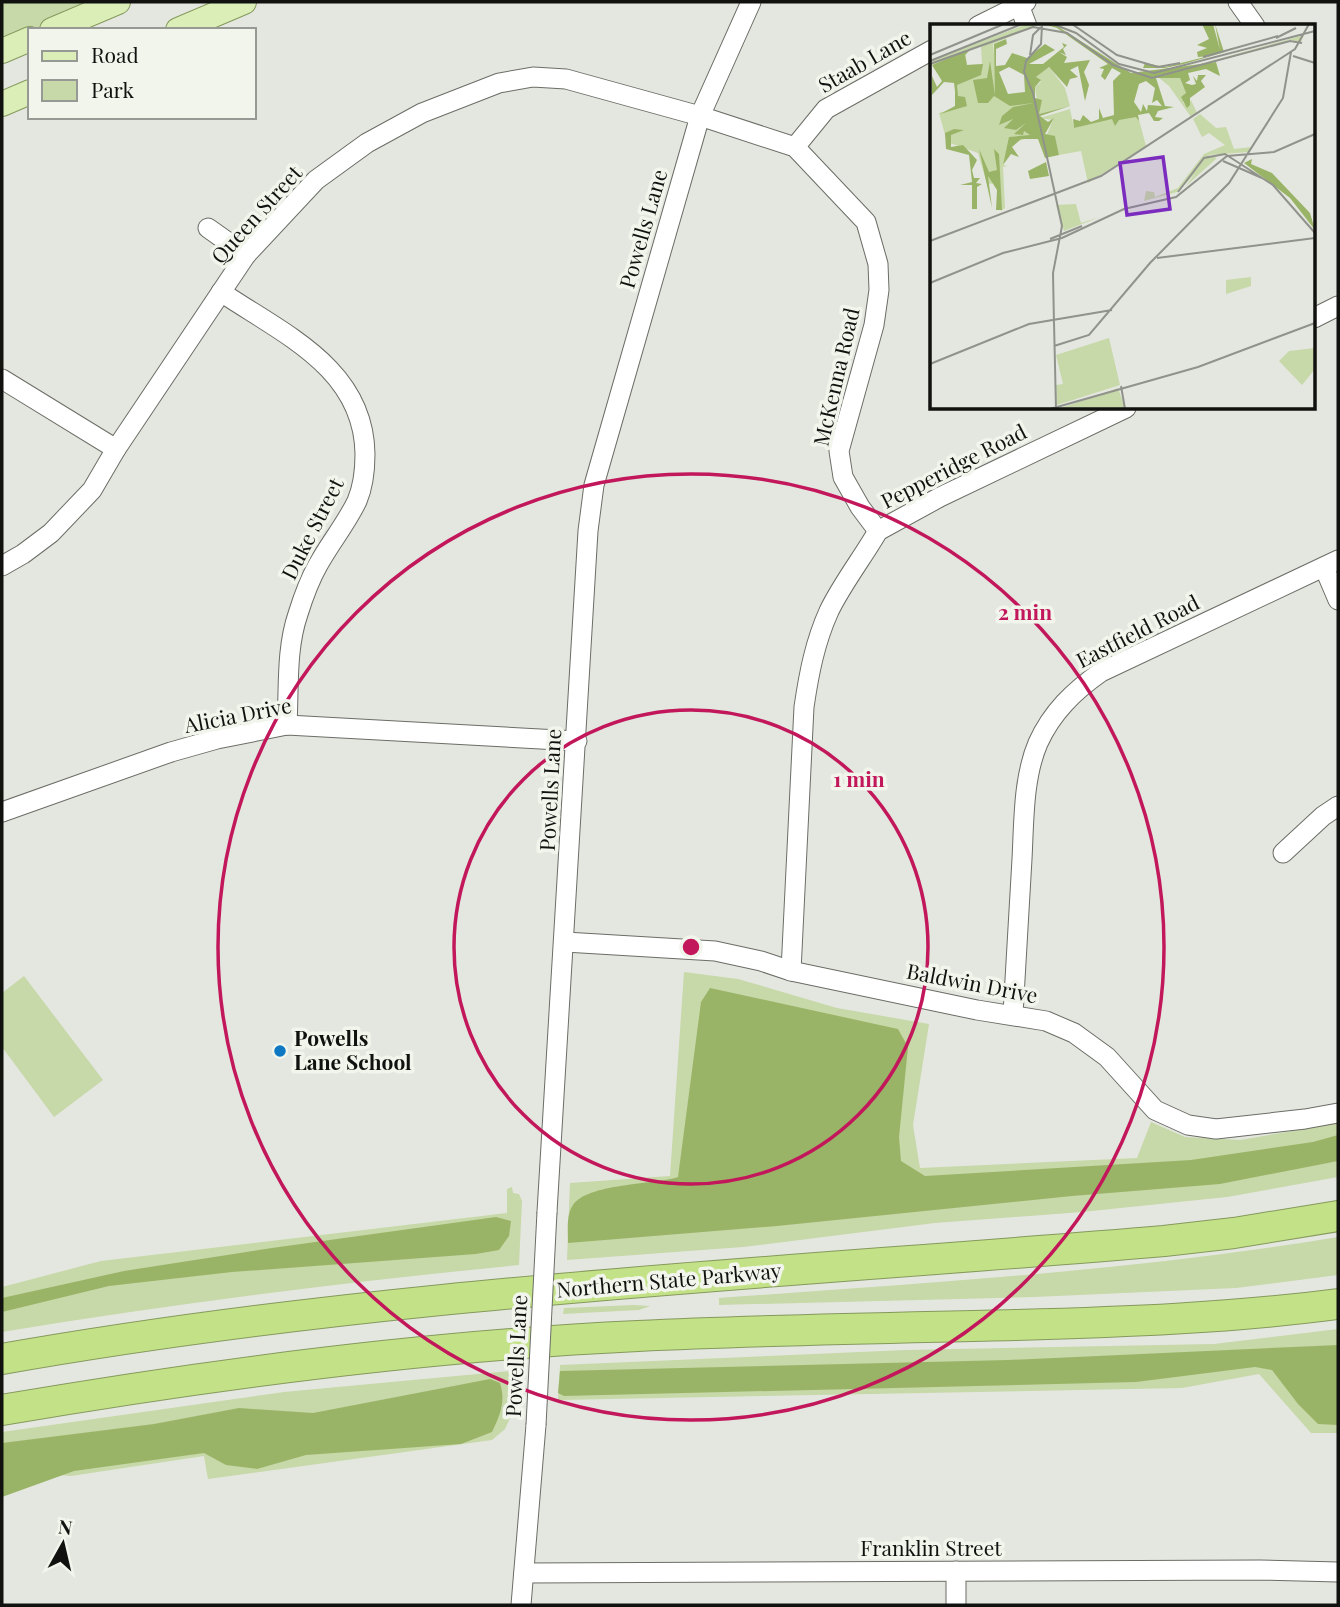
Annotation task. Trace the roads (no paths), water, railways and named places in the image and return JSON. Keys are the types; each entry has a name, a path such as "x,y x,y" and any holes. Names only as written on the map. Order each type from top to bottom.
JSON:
{"highway":[{"name":"Northern State Parkway","path":"2,1359 126,1338 340,1310 480,1296 1164,1241 1338,1216"},
{"path":"2,1410 276,1369 529,1343 705,1333 1136,1321 1279,1312 1338,1304"}],"main road":[{"path":"57,28 118,2"},
{"path":"183,28 244,2"},
{"path":"2,51 28,40"},
{"path":"2,104 28,93"}],"street":[{"name":"Powells Lane","path":"521,1605 536,1425 588,531 594,485 700,116 751,2"},
{"path":"1238,2 1254,24"},
{"path":"982,24 1022,4 1027,24"},
{"name":"Staab Lane","path":"795,147 826,109 930,51"},
{"name":"Queen Street","path":"2,566 23,554 70,515 92,490 116,449 246,255 316,180 367,143 422,113 499,83 533,77 566,79 700,116"},
{"name":"McKenna Road","path":"700,116 795,147 866,222 878,264 879,290 874,325 839,451 843,477 878,531"},
{"path":"208,228 246,255"},
{"name":"Duke Street","path":"221,292 318,356 334,372 352,399 365,435 365,470 358,498 344,525 317,565 298,613 292,638 287,725"},
{"path":"1316,316 1338,306"},
{"path":"2,379 116,449"},
{"name":"Pepperidge Road","path":"878,531 940,497 1122,410"},
{"path":"791,971 804,707 810,668 830,608 878,531"},
{"path":"1331,563 1338,600"},
{"name":"Eastfield Road","path":"1013,1014 1025,803 1032,760 1052,719 1072,693 1101,672 1331,563"},
{"name":"Alicia Drive","path":"2,812 182,749 216,739 287,725 577,741"},
{"path":"1283,853 1323,816 1338,806"},
{"name":"Baldwin Drive","path":"565,942 715,951 791,971 977,1010 1046,1021 1074,1033 1107,1057 1154,1110 1188,1125 1216,1129 1338,1113"},
{"path":"956,1572 956,1605"},
{"name":"Franklin Street","path":"524,1573 1338,1572"}],"place":[{"name":"Powells Lane School","path":"280,1051"}]}
